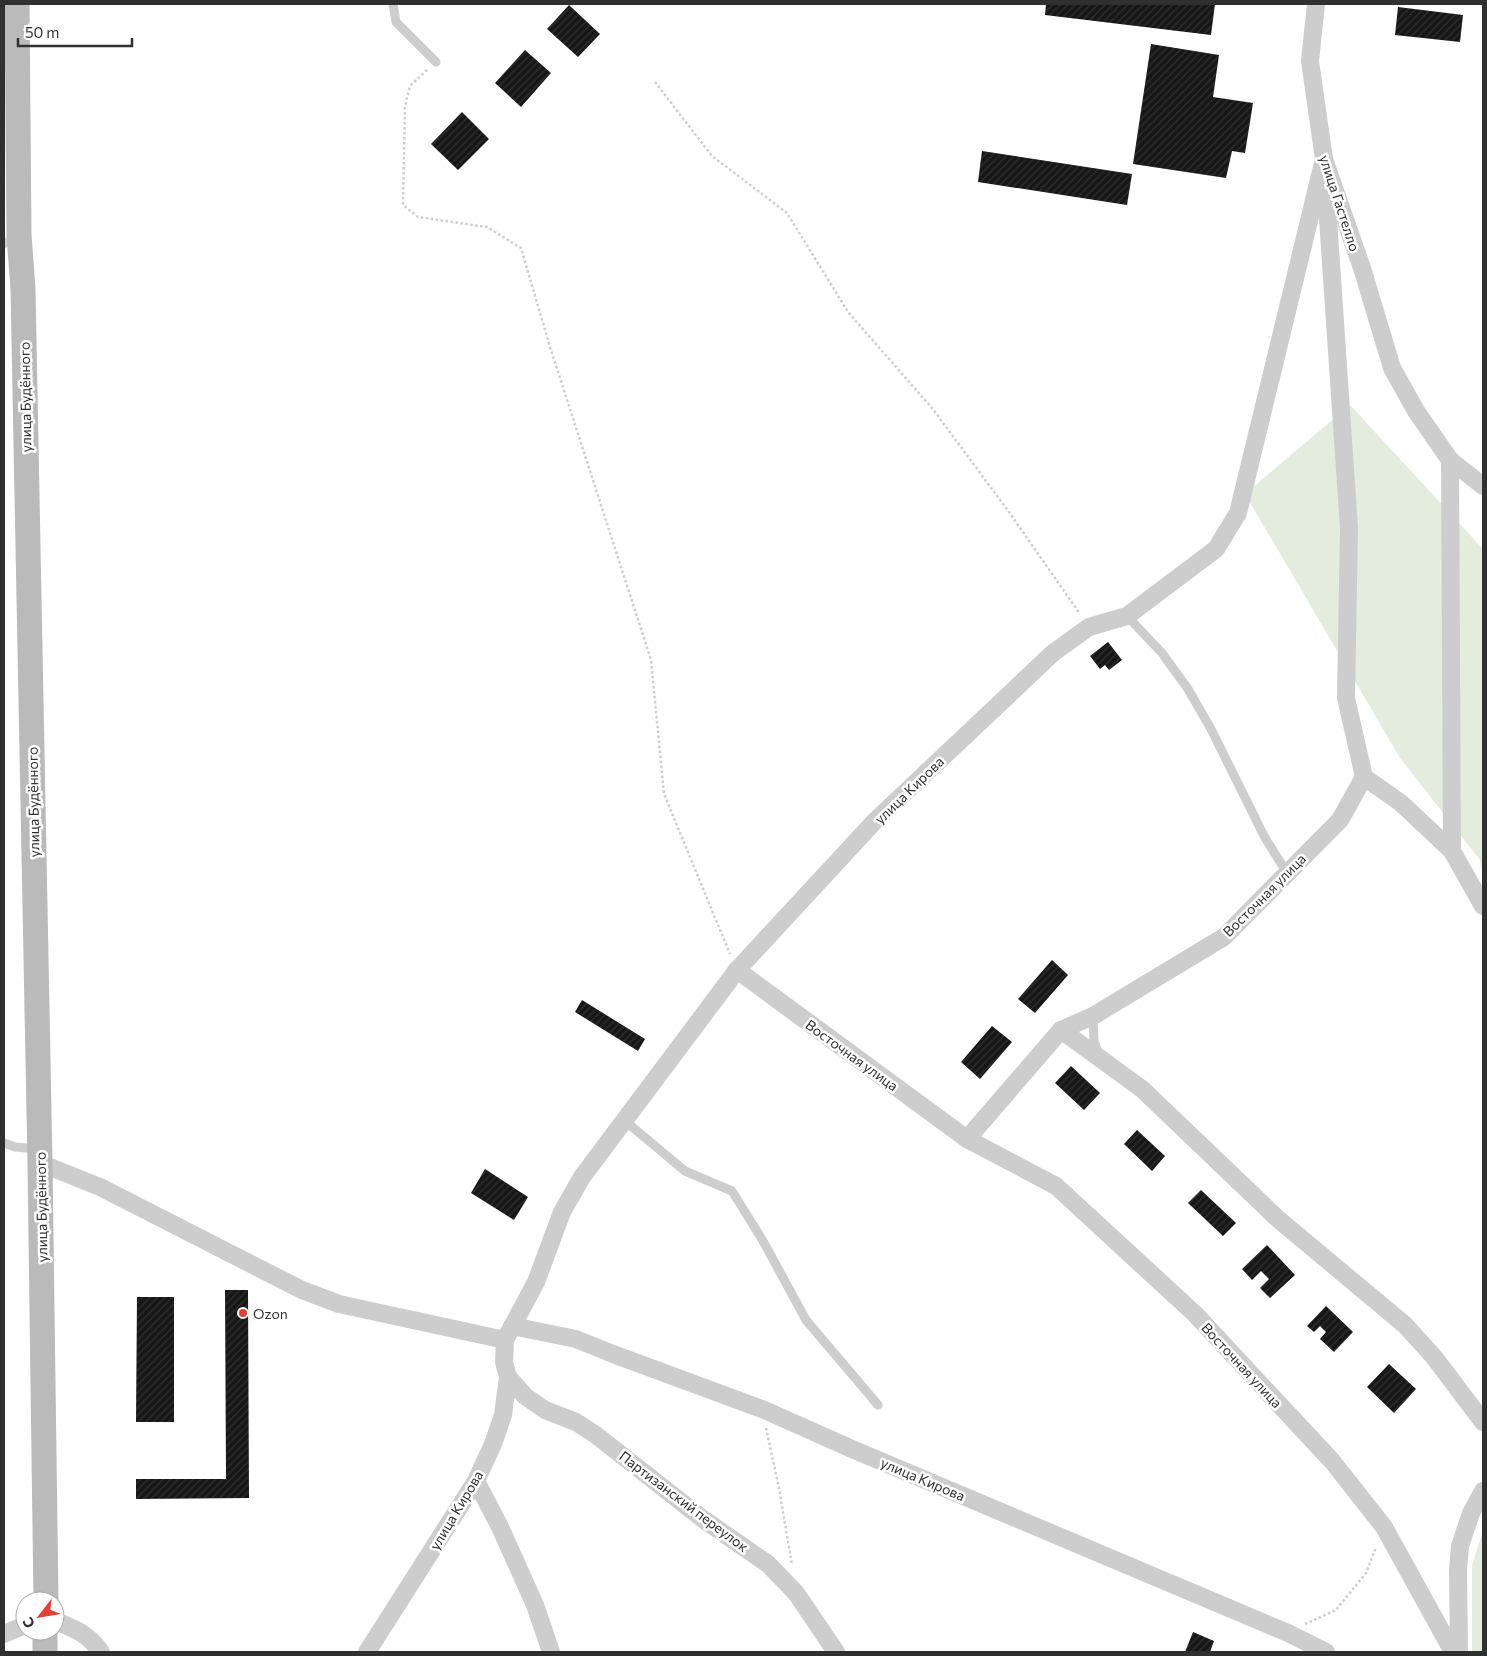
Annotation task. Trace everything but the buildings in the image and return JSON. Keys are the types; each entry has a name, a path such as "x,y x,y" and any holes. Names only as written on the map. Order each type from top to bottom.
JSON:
{"main road":[{"name":"улица Будённого","path":"17,4 11,239 23,299 40,1156 46,1591"}],"street":[{"name":"улица Гастелло","path":"1316,4 1310,61 1324,159 1362,268 1392,368 1416,411 1450,460 1483,486"},
{"name":"улица Кирова","path":"367,1652 476,1481 493,1444 502,1415 508,1377 504,1362 509,1333 536,1282 562,1212 582,1177 736,970 874,822 1052,653 1089,627 1127,616 1216,549 1238,513 1324,159"},
{"path":"1324,159 1349,528 1346,698 1364,777 1401,803 1452,852 1483,906"},
{"path":"1450,460 1452,852"},
{"name":"Восточная улица","path":"967,1140 1061,1030 1093,1016 1224,937 1340,820 1364,777"},
{"name":"Восточная улица","path":"736,970 967,1140 1056,1186 1195,1314 1332,1461 1384,1527 1453,1652"},
{"path":"1061,1030 1142,1088 1278,1220 1405,1325 1434,1357 1483,1422"},
{"path":"40,1156 302,1290 339,1304 509,1333"},
{"name":"улица Кирова","path":"509,1333 576,1339 762,1409 852,1449 1288,1633 1326,1652"},
{"name":"Партизанский переулок","path":"508,1377 525,1396 545,1410 576,1422 596,1435 704,1518 768,1564 796,1594 836,1652"},
{"path":"476,1481 500,1527 535,1605 551,1652"},
{"path":"1459,1652 1458,1570 1460,1546 1471,1513 1483,1491"},
{"path":"65,1625 78,1630 92,1640 101,1652"}],"lane":[{"path":"393,4 396,22 436,62"},
{"path":"1127,616 1162,653 1188,689 1211,729 1264,836 1287,873"},
{"path":"1093,1016 1094,1041 1101,1059"},
{"path":"624,1120 686,1171 732,1191 763,1240 806,1320 878,1405"},
{"path":"4,1143 40,1156"}],"path":[{"path":"436,62 410,86 405,106 403,205 418,217 488,227 521,248 553,357 652,660 664,794 736,970"},
{"path":"655,82 712,156 788,213 848,312 932,408 1009,512 1089,627"},
{"path":"762,1409 779,1488 792,1565"},
{"path":"1288,1633 1336,1610 1366,1573 1384,1527"}],"shaded area":[{"path":"1350,405 1483,549 1483,879 1480,860 1400,758 1245,494"},
{"path":"1483,1531 1483,1652 1472,1652 1472,1565"}],"place":[{"name":"Ozon","path":"243,1313"}]}
